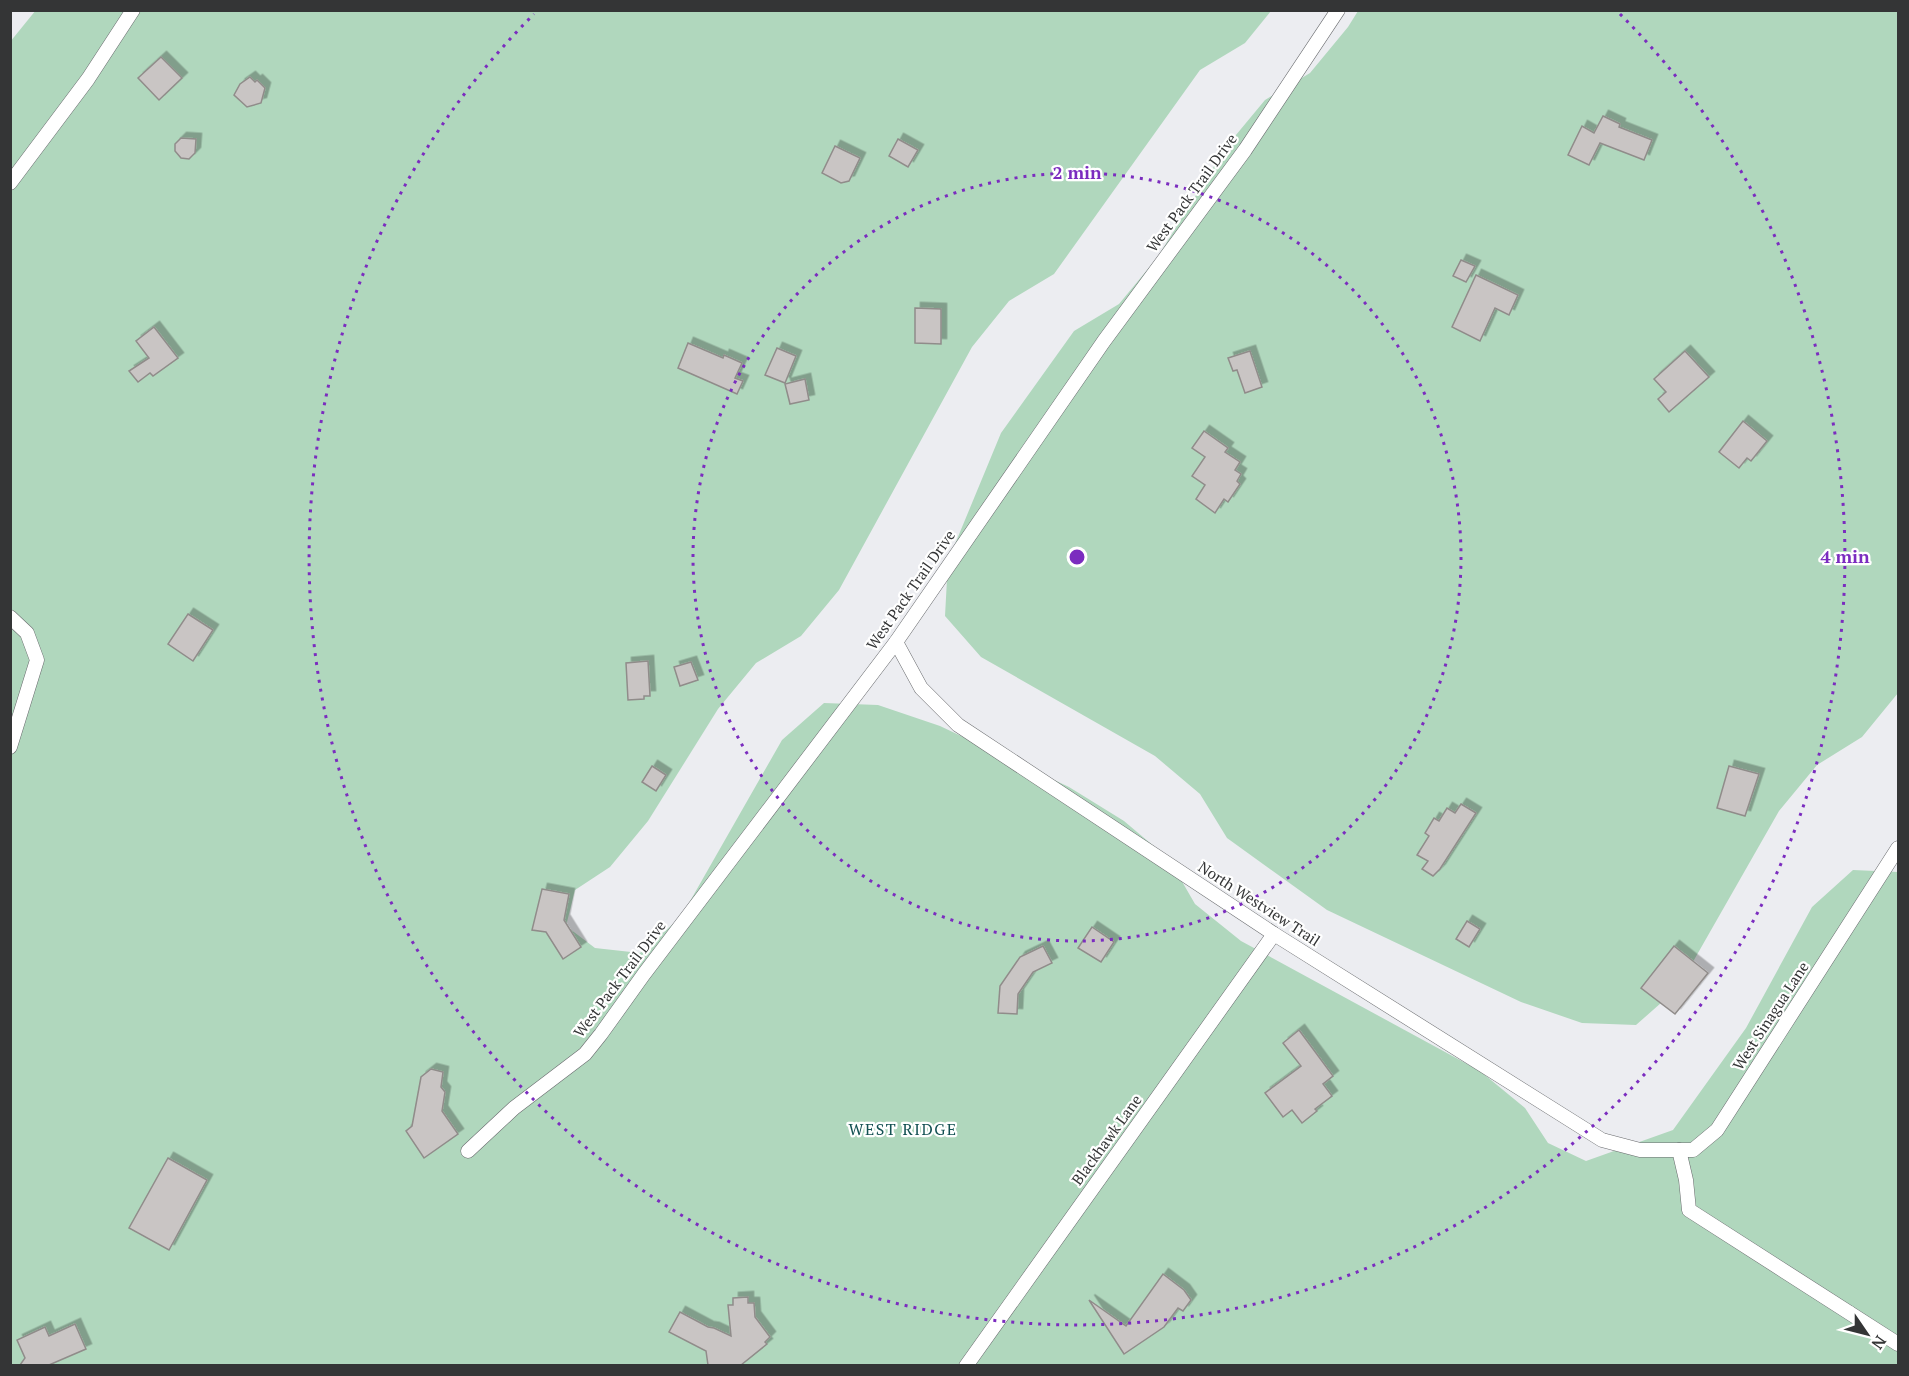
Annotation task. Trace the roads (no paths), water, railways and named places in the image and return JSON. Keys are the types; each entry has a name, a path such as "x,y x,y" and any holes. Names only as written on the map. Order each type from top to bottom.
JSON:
{"street":[{"path":"10,183 88,79 133,10"},
{"name":"West Pack Trail Drive","path":"468,1151 514,1108 591,1047 896,642 1104,341 1245,150 1338,10"},
{"path":"10,617 27,633 38,660 10,747"},
{"name":"North Westview Trail","path":"896,642 921,688 958,725 1274,934 1602,1140 1640,1150"},
{"name":"West Sinagua Lane","path":"1640,1150 1693,1150 1717,1130 1899,848"},
{"name":"Blackhawk Lane","path":"966,1365 1274,934"},
{"path":"1679,1150 1686,1180 1689,1210 1899,1344"}],"district":[{"name":"WEST RIDGE","path":"903,1129"}]}
